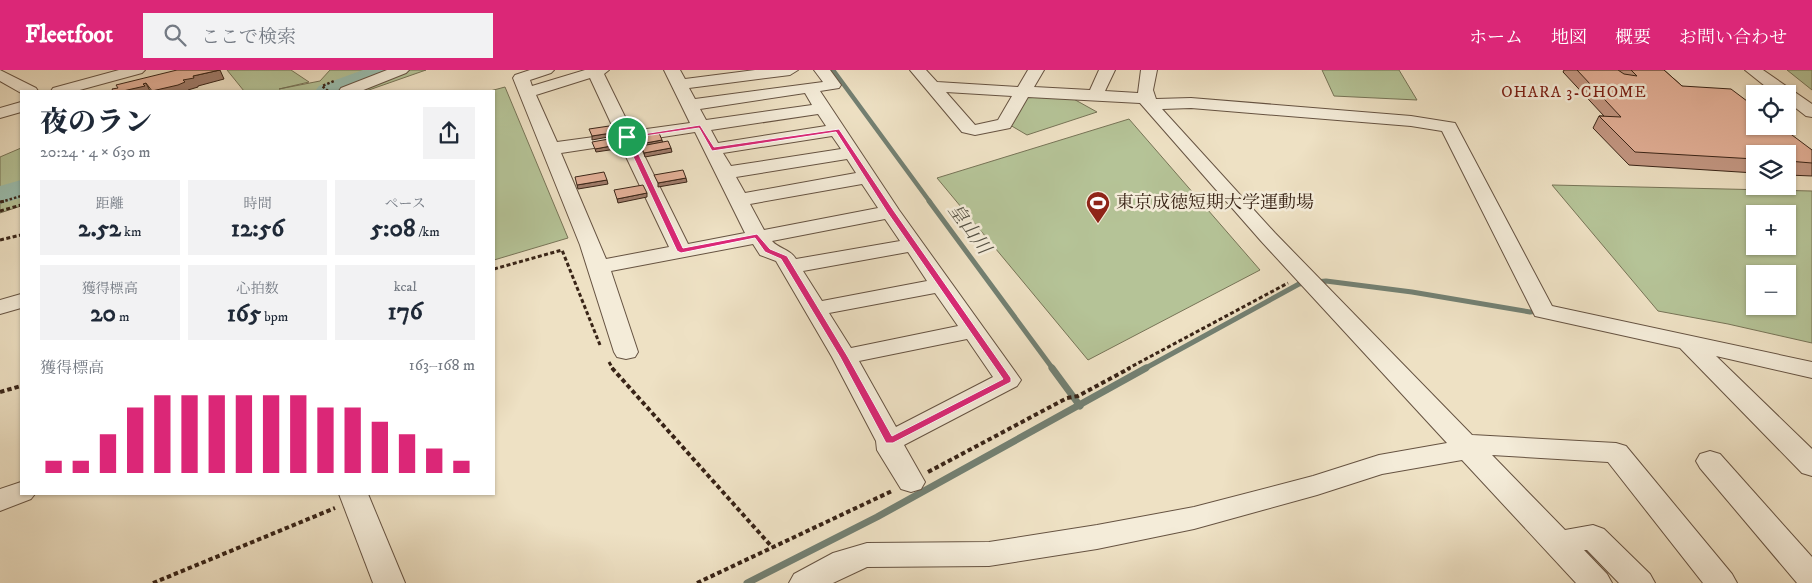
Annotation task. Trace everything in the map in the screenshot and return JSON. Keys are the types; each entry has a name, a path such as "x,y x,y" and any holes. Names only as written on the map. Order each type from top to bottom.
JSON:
{"street":[{"path":"62,90 137,70"},
{"path":"350,90 401,70"},
{"path":"546,70 521,78 549,149 591,245 626,352"},
{"path":"790,70 675,77 757,236 768,250 784,257 844,357 890,441 891,450 911,482"},
{"path":"918,70 968,128 975,130 1004,124 1036,70"},
{"path":"1095,96 1106,70"},
{"path":"1149,70 1145,90 1148,101 1303,275 1596,583"},
{"path":"1753,70 1774,85"},
{"path":"527,93 598,71 681,251"},
{"path":"2,78 28,90"},
{"path":"690,105 816,79 823,108 837,130 890,212 1008,380 890,441"},
{"path":"932,87 958,82 1023,92 1411,120 1449,127 1543,311 1812,370"},
{"path":"1796,100 1812,112"},
{"path":"0,113 20,107"},
{"path":"549,149 823,108"},
{"path":"712,149 837,130"},
{"path":"724,173 852,153"},
{"path":"738,200 868,177"},
{"path":"598,267 890,212"},
{"path":"790,267 914,245"},
{"path":"815,309 941,285"},
{"path":"0,307 20,301"},
{"path":"844,357 973,330"},
{"path":"1688,343 1812,466"},
{"path":"805,583 844,562 867,555 989,554 1097,538 1194,518 1317,485 1379,464 1467,447 1616,453 1721,583"},
{"path":"1710,461 1812,579"},
{"path":"0,500 20,492"},
{"path":"355,496 390,583"},
{"path":"1558,543 1592,537 1639,583"}],"path":[{"path":"0,202 20,196"},
{"path":"0,211 20,204"},
{"path":"0,240 20,235"},
{"path":"495,270 562,250 601,346"},
{"path":"697,583 911,482 1067,398 1078,396 1303,275"},
{"path":"605,354 613,370 772,547"},
{"path":"0,392 20,386"},
{"path":"153,583 355,496"}],"green space":[{"path":"227,70 291,70 309,82 279,89 320,81 330,70 426,70 369,90 243,90"},
{"path":"1322,70 1399,70 1417,100 1334,96"},
{"path":"1787,70 1812,70 1812,90"},
{"path":"505,87 568,238 495,260 495,90"},
{"path":"1026,95 1070,97 1097,112 1027,135 1010,125"},
{"name":"東京成徳短期大学運動場","path":"1129,119 1260,270 1088,360 937,178"},
{"path":"20,148 20,206 0,213 0,157"},
{"path":"1552,185 1746,189 1746,195 1796,195 1796,191 1812,191 1812,343 1728,324 1658,311"}],"building":[{"path":"177,70 220,70 193,76 194,78 183,80 185,82 178,85 156,90 151,90 146,83 143,84 145,86 127,90 112,90 118,88 116,85"},
{"path":"1577,70 1618,70 1624,74 1637,76 1631,70 1664,70 1682,86 1731,89 1746,100 1746,135 1792,135 1812,150 1812,163 1796,162 1796,145 1746,145 1746,158 1635,152 1599,116 1621,117"},
{"path":"616,125 618,132 592,136 589,129"},
{"path":"659,133 662,140 635,145 633,138"},
{"path":"620,137 622,144 595,149 592,142"},
{"path":"668,141 671,148 644,153 641,146"},
{"path":"683,170 686,178 658,183 654,175"},
{"path":"604,172 607,180 577,185 575,177"},
{"path":"643,185 647,193 617,199 614,190"}],"waterway":[{"path":"330,90 385,70"},
{"name":"皇山川","path":"833,70 930,202"},
{"path":"0,195 20,189"},
{"name":"皇山川","path":"929,201 1053,369"},
{"path":"1315,282 1326,281 1412,292 1530,312 1539,311"},
{"path":"1144,369 1299,284 1306,283"},
{"name":"皇山川","path":"1052,368 1079,405"},
{"path":"1079,405 1146,368"},
{"path":"747,583 877,517 1079,405"}],"place":[{"name":"東京成徳短期大学運動場","path":"1098,224"}],"district":[{"name":"OHARA 3-CHOME","path":"1574,92"}],"route":[{"path":"700,126 712,149 837,130 890,212 1008,380 890,441 844,357 784,257 768,250 757,236 681,251 627,137 700,126"}]}
